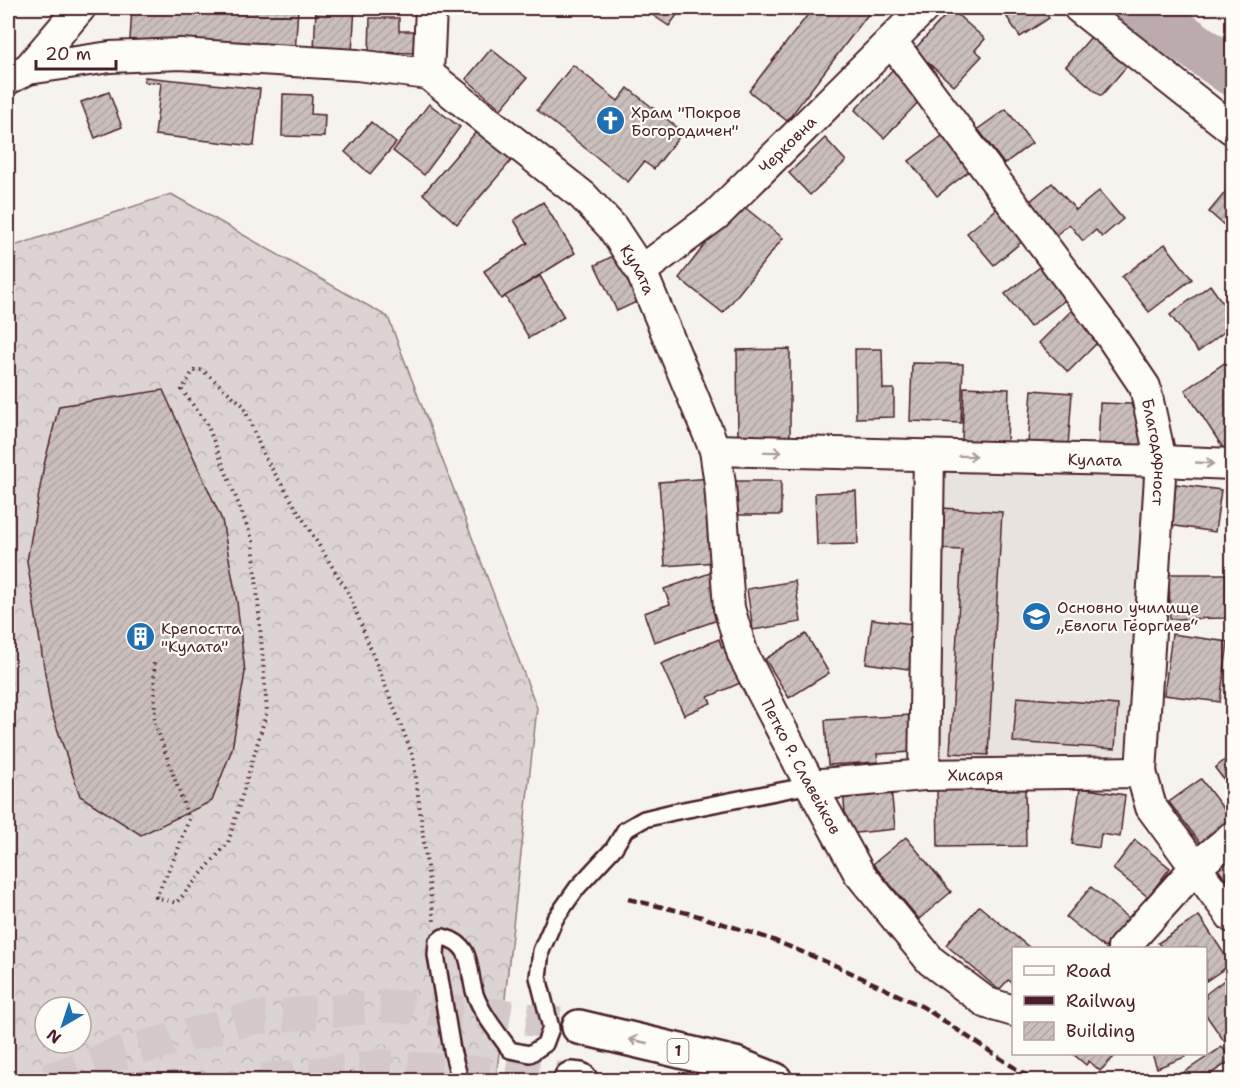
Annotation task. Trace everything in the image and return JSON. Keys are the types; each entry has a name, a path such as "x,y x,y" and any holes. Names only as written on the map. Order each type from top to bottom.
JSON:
{"main road":[{"name":"1","path":"579,1027 735,1064 775,1080"}],"street":[{"path":"18,74 80,8"},
{"path":"18,74 110,57 180,54 357,66 428,74 431,8"},
{"name":"Черковна","path":"641,271 716,215 924,8"},
{"path":"1079,8 1233,129"},
{"name":"Благодарност","path":"892,42 1106,329 1144,387 1161,461 1141,772 1151,807 1233,917"},
{"name":"Кулата","path":"428,74 583,196 612,227 641,271 715,450 1233,464"},
{"name":"Петко Р. Славейков","path":"715,450 720,484 729,608 743,655 811,785 859,873 931,961 987,1003 1012,1010"},
{"path":"924,775 929,455"},
{"name":"Хисаря","path":"811,785 924,775 1141,772"},
{"path":"1124,947 1196,867 1233,837"}],"lane":[{"path":"460,1080 452,1050 436,955 437,942 443,937 453,939 468,956 475,994 488,1019 510,1050 530,1054 545,1044 551,1028 538,977 541,951 555,919 577,888 614,848 625,830 644,819 811,785"}],"path":[{"path":"154,663 155,723 189,819 177,852 156,897 176,903 228,843 267,711 253,541 207,424 182,390 193,371 202,370 243,405 264,456 349,594 413,756 437,942"}],"shaded area":[{"name":"Основно училище „Евлоги Георгиев“","path":"938,466 1148,468 1124,763 934,764"}],"green space":[{"path":"171,194 388,317 537,708 496,1080 8,1080 8,248"}],"building":[{"path":"132,8 298,8 295,54 130,40"},
{"path":"316,8 355,8 352,52 314,50"},
{"path":"642,8 682,8 669,26"},
{"path":"813,8 873,8 787,121 749,91"},
{"path":"1001,8 1042,8 1049,18 1020,37"},
{"path":"951,9 985,39 975,50 982,56 954,86 914,50"},
{"path":"370,18 399,18 399,31 416,31 416,53 369,52"},
{"path":"1097,30 1132,60 1101,96 1066,66"},
{"path":"491,49 527,78 501,109 466,79"},
{"name":"Храм \"Покров Богородичен\"","path":"573,65 618,101 628,88 683,132 654,169 644,162 628,182 537,110"},
{"path":"895,67 925,95 884,138 855,110"},
{"path":"145,77 260,89 254,146 155,135 161,83 144,82"},
{"path":"109,92 122,127 95,138 81,102"},
{"path":"283,94 312,95 311,114 325,115 324,137 282,136"},
{"path":"429,104 460,127 424,175 393,151"},
{"path":"1006,109 1032,143 1004,164 978,129"},
{"path":"371,122 396,143 370,174 345,152"},
{"path":"482,125 516,155 457,224 423,194"},
{"path":"946,133 973,168 937,196 909,161"},
{"path":"825,138 846,161 810,195 789,173"},
{"path":"1052,183 1076,210 1099,191 1123,219 1102,237 1096,230 1083,241 1069,224 1056,235 1029,202"},
{"path":"1232,184 1232,232 1209,212"},
{"path":"543,202 575,253 501,299 484,271 528,243 514,220"},
{"path":"738,202 783,238 723,313 679,278"},
{"path":"999,207 1025,239 994,265 967,233"},
{"path":"1165,244 1192,279 1149,312 1122,277"},
{"path":"619,253 641,300 617,311 595,265"},
{"path":"1044,264 1069,297 1030,327 1005,294"},
{"path":"540,276 564,317 529,338 505,296"},
{"path":"1210,285 1232,316 1232,326 1198,352 1170,315"},
{"path":"1072,310 1101,339 1068,372 1039,343"},
{"path":"790,349 790,440 738,440 737,350"},
{"path":"855,349 882,349 883,389 894,389 894,417 856,418"},
{"path":"1232,358 1232,446 1225,451 1185,390"},
{"path":"912,363 963,364 961,423 910,421"},
{"path":"964,387 1009,389 1007,443 962,441"},
{"name":"Крепостта \"Кулата\"","path":"163,390 222,520 237,602 245,672 232,749 212,801 141,835 80,796 51,710 27,561 44,465 59,406"},
{"path":"1032,390 1072,393 1068,447 1028,444"},
{"path":"1100,403 1131,404 1149,451 1098,449"},
{"path":"711,478 717,562 665,566 659,482"},
{"path":"735,481 781,481 781,515 735,515"},
{"path":"1176,484 1221,490 1215,532 1170,525"},
{"path":"856,491 858,544 817,545 815,493"},
{"path":"942,508 1002,512 988,755 950,753 962,550 940,549"},
{"path":"1232,516 1232,552 1228,552"},
{"path":"716,571 725,599 713,604 718,620 654,642 644,613 670,604 664,589"},
{"path":"1169,574 1226,574 1227,618 1170,619"},
{"path":"795,581 801,622 753,630 747,589"},
{"path":"872,619 921,625 915,670 866,663"},
{"path":"806,634 829,673 789,698 765,659"},
{"path":"1172,634 1228,642 1220,702 1164,695"},
{"path":"719,639 722,648 733,643 749,679 708,697 711,703 684,715 661,664"},
{"path":"1017,697 1118,705 1115,749 1013,742"},
{"path":"911,715 913,752 877,754 878,762 828,765 825,720"},
{"path":"1232,754 1232,790 1215,768"},
{"path":"1201,779 1232,820 1201,844 1169,802"},
{"path":"891,787 895,829 847,834 843,791"},
{"path":"1080,788 1125,795 1120,837 1101,834 1099,848 1072,844"},
{"path":"1025,789 1026,846 938,847 937,790"},
{"path":"906,837 951,892 919,919 873,864"},
{"path":"1135,840 1170,868 1148,897 1113,869"},
{"path":"1232,851 1232,887 1215,866"},
{"path":"1091,887 1129,919 1104,947 1066,917"},
{"path":"979,906 1029,947 1012,947 1012,983 1008,980 999,990 946,945"},
{"path":"1199,916 1231,964 1207,980 1207,947 1161,947 1158,943"},
{"path":"1232,974 1232,1034 1224,1041 1207,1016 1207,993"},
{"path":"1222,1047 1232,1060 1201,1080 1188,1080 1183,1073"},
{"path":"1074,1055 1116,1055 1100,1071 1089,1061 1086,1065"},
{"path":"1152,1055 1184,1055 1185,1057 1157,1068"}],"waterway":[{"path":"1141,8 1232,72"}],"tunnel":[{"path":"47,1080 118,1054 253,1018 390,1006 508,1016 579,1027"},
{"path":"262,1080 381,1066 571,1079"}],"railway":[{"path":"628,899 692,914 768,938 839,967 923,1007 1033,1080"}],"place":[{"name":"Храм \"Покров Богородичен\"","path":"610,121"},
{"name":"Основно училище „Евлоги Георгиев“","path":"1036,616"},
{"name":"Крепостта \"Кулата\"","path":"140,637"}]}
